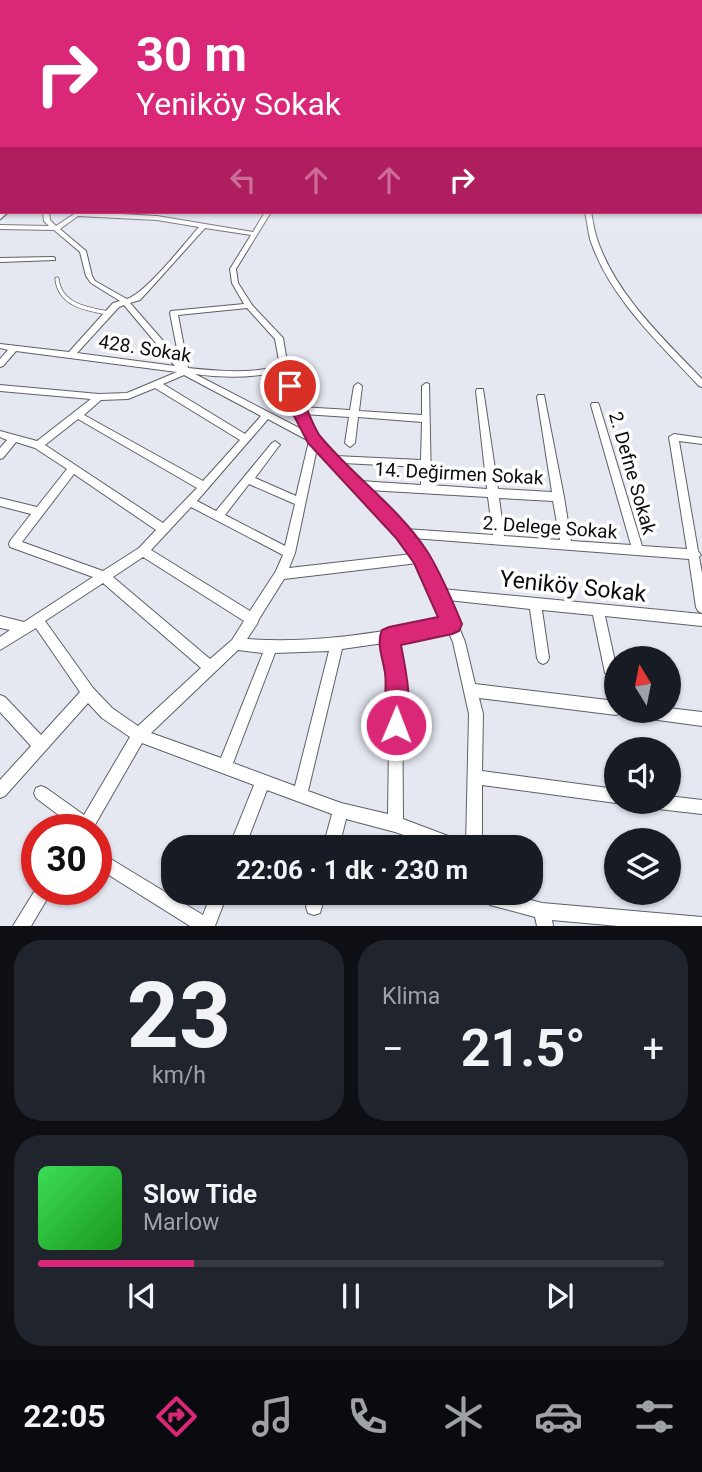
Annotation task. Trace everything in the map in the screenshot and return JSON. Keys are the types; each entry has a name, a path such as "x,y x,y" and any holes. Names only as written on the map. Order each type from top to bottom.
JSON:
{"street":[{"path":"46,214 47,221 83,251 93,282 125,301 185,372 314,439"},
{"path":"0,227 57,228 77,214"},
{"path":"104,214 158,218 254,234"},
{"path":"188,223 194,214"},
{"path":"267,214 233,269 235,283 249,306 279,338 298,410 314,439 402,533 421,558 452,624 475,714 474,835"},
{"path":"588,214 597,249 610,275 652,332 702,384"},
{"path":"73,353 108,313 125,301 137,298 149,287 203,226"},
{"path":"0,260 53,259"},
{"path":"185,372 174,313 249,306"},
{"name":"428. Sokak","path":"0,346 73,353 185,372 243,374 285,368"},
{"path":"0,364 15,347"},
{"path":"0,388 99,397 128,396 185,372"},
{"path":"156,384 245,439"},
{"path":"349,443 358,386"},
{"path":"426,386 426,489"},
{"path":"480,391 499,540"},
{"path":"38,445 99,397"},
{"path":"541,397 566,546"},
{"name":"2. Defne Sokak","path":"595,405 638,551"},
{"path":"298,410 426,419"},
{"path":"78,415 204,487"},
{"path":"0,644 143,551 267,415"},
{"path":"0,434 38,445 164,529"},
{"path":"702,441 674,437 702,607"},
{"path":"0,455 14,438"},
{"path":"92,814 139,735 236,644 281,574 289,553 314,439"},
{"path":"218,516 275,445"},
{"path":"330,459 426,464"},
{"path":"74,468 14,544 103,576 211,668"},
{"path":"248,479 300,502"},
{"name":"14. Değirmen Sokak","path":"357,485 559,497"},
{"path":"0,502 38,512"},
{"path":"190,502 289,553"},
{"name":"2. Delege Sokak","path":"402,533 695,555"},
{"path":"143,551 253,620"},
{"path":"281,574 421,558"},
{"name":"Yeniköy Sokak","path":"439,594 702,620"},
{"path":"535,603 543,658"},
{"path":"598,610 605,646"},
{"path":"0,622 32,624 107,713 139,735 341,810 426,835"},
{"path":"236,644 271,648 337,643 389,637 452,624"},
{"path":"389,637 396,676 395,824"},
{"path":"300,795 337,643"},
{"path":"225,766 271,648"},
{"path":"471,690 604,707"},
{"path":"0,791 88,693"},
{"path":"0,702 40,745"},
{"path":"681,716 702,719"},
{"path":"474,777 604,794"},
{"path":"242,835 263,780"},
{"path":"41,793 68,814"},
{"path":"681,805 702,807"},
{"path":"334,835 341,810"},
{"path":"112,868 206,926 215,905"},
{"path":"21,926 35,905"},
{"path":"511,905 543,918 702,925"}],"lane":[{"path":"57,279 58,290 68,302 108,313"}],"route":[{"path":"290,386 298,410 314,439 402,533 421,558 452,624 389,637 396,676 396,725"}]}
